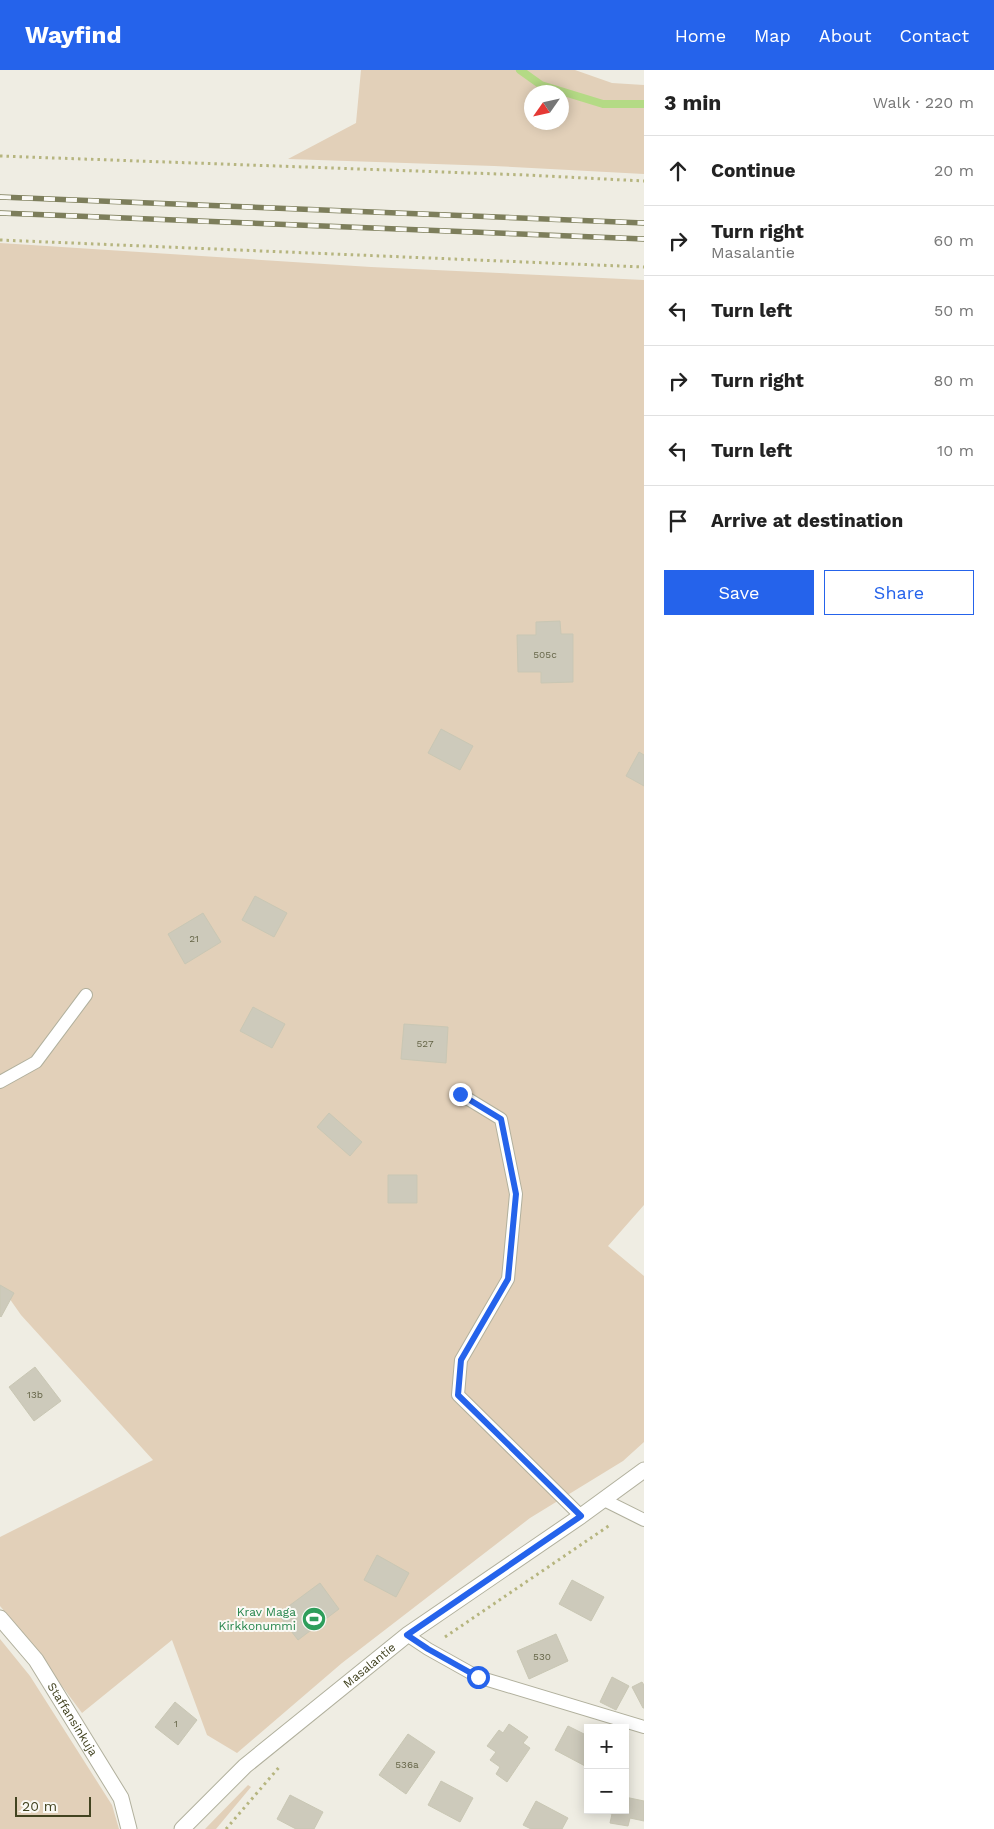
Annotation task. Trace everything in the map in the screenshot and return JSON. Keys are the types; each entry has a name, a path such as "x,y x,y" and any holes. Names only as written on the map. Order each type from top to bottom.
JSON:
{"street":[{"name":"Masalantie","path":"182,1829 245,1766 407,1635 604,1500 644,1470"},
{"name":"Staffansinkuja","path":"0,1618 36,1660 121,1798 128,1829"}],"lane":[{"path":"0,1082 36,1062 86,995"},
{"path":"460,1094 501,1119 516,1194 508,1279 461,1360 458,1395 581,1516"},
{"path":"604,1500 644,1520"},
{"path":"407,1635 478,1677 644,1727"}],"path":[{"path":"0,156 644,181"},
{"path":"0,240 644,267"}],"shaded area":[{"path":"361,70 575,70 612,83 644,85 644,174 494,166 288,159 356,123"},
{"path":"0,243 371,267 644,280 644,1205 608,1246 644,1276 644,1442 623,1461 530,1518 342,1663 237,1753 207,1735 172,1640 82,1713 0,1606 0,1537 153,1460 21,1315 0,1285"},
{"path":"0,1639 30,1676 112,1805 119,1829 0,1829"},
{"path":"248,1785 251,1787 216,1829 205,1829"}],"building":[{"path":"560,621 561,634 573,634 573,682 541,683 541,672 518,672 517,635 536,635 536,622"},
{"path":"441,729 473,746 460,770 428,753"},
{"path":"639,752 644,755 644,786 626,776"},
{"path":"255,896 287,913 274,937 242,920"},
{"path":"203,913 221,942 185,964 168,934"},
{"path":"253,1007 285,1024 272,1048 240,1031"},
{"path":"404,1024 448,1027 446,1063 401,1059"},
{"path":"329,1113 362,1142 350,1156 317,1127"},
{"path":"388,1175 417,1175 417,1203 388,1203"},
{"path":"0,1285 14,1293 1,1317 0,1316"},
{"path":"35,1367 61,1401 34,1421 9,1387"},
{"path":"377,1555 409,1573 396,1597 364,1580"},
{"path":"572,1580 604,1597 591,1621 559,1604"},
{"path":"320,1583 339,1609 298,1640 278,1614"},
{"path":"556,1634 568,1661 529,1679 517,1651"},
{"path":"612,1677 629,1686 616,1710 600,1702"},
{"path":"642,1682 644,1685 644,1708 632,1687"},
{"path":"175,1702 197,1720 178,1745 155,1727"},
{"path":"509,1724 528,1737 523,1743 530,1748 507,1782 496,1774 500,1767 490,1760 496,1752 487,1746 499,1730 503,1733"},
{"path":"568,1726 584,1734 584,1765 555,1750"},
{"path":"408,1734 435,1752 406,1794 379,1775"},
{"path":"441,1781 473,1798 460,1822 428,1805"},
{"path":"290,1795 323,1812 314,1829 296,1829 277,1819"},
{"path":"629,1798 644,1801 644,1821 630,1818 628,1826 610,1823 612,1814 629,1814"},
{"path":"536,1801 568,1818 562,1829 531,1829 523,1825"}],"waterway":[{"path":"520,70 541,85 603,104 644,104"}],"railway":[{"path":"0,197 644,223"},
{"path":"0,213 644,239"}],"place":[{"name":"Krav Maga Kirkkonummi","path":"314,1619"}],"route":[{"path":"460,1094 501,1119 516,1194 508,1279 461,1360 458,1395 581,1516 407,1635 478,1677"}]}
